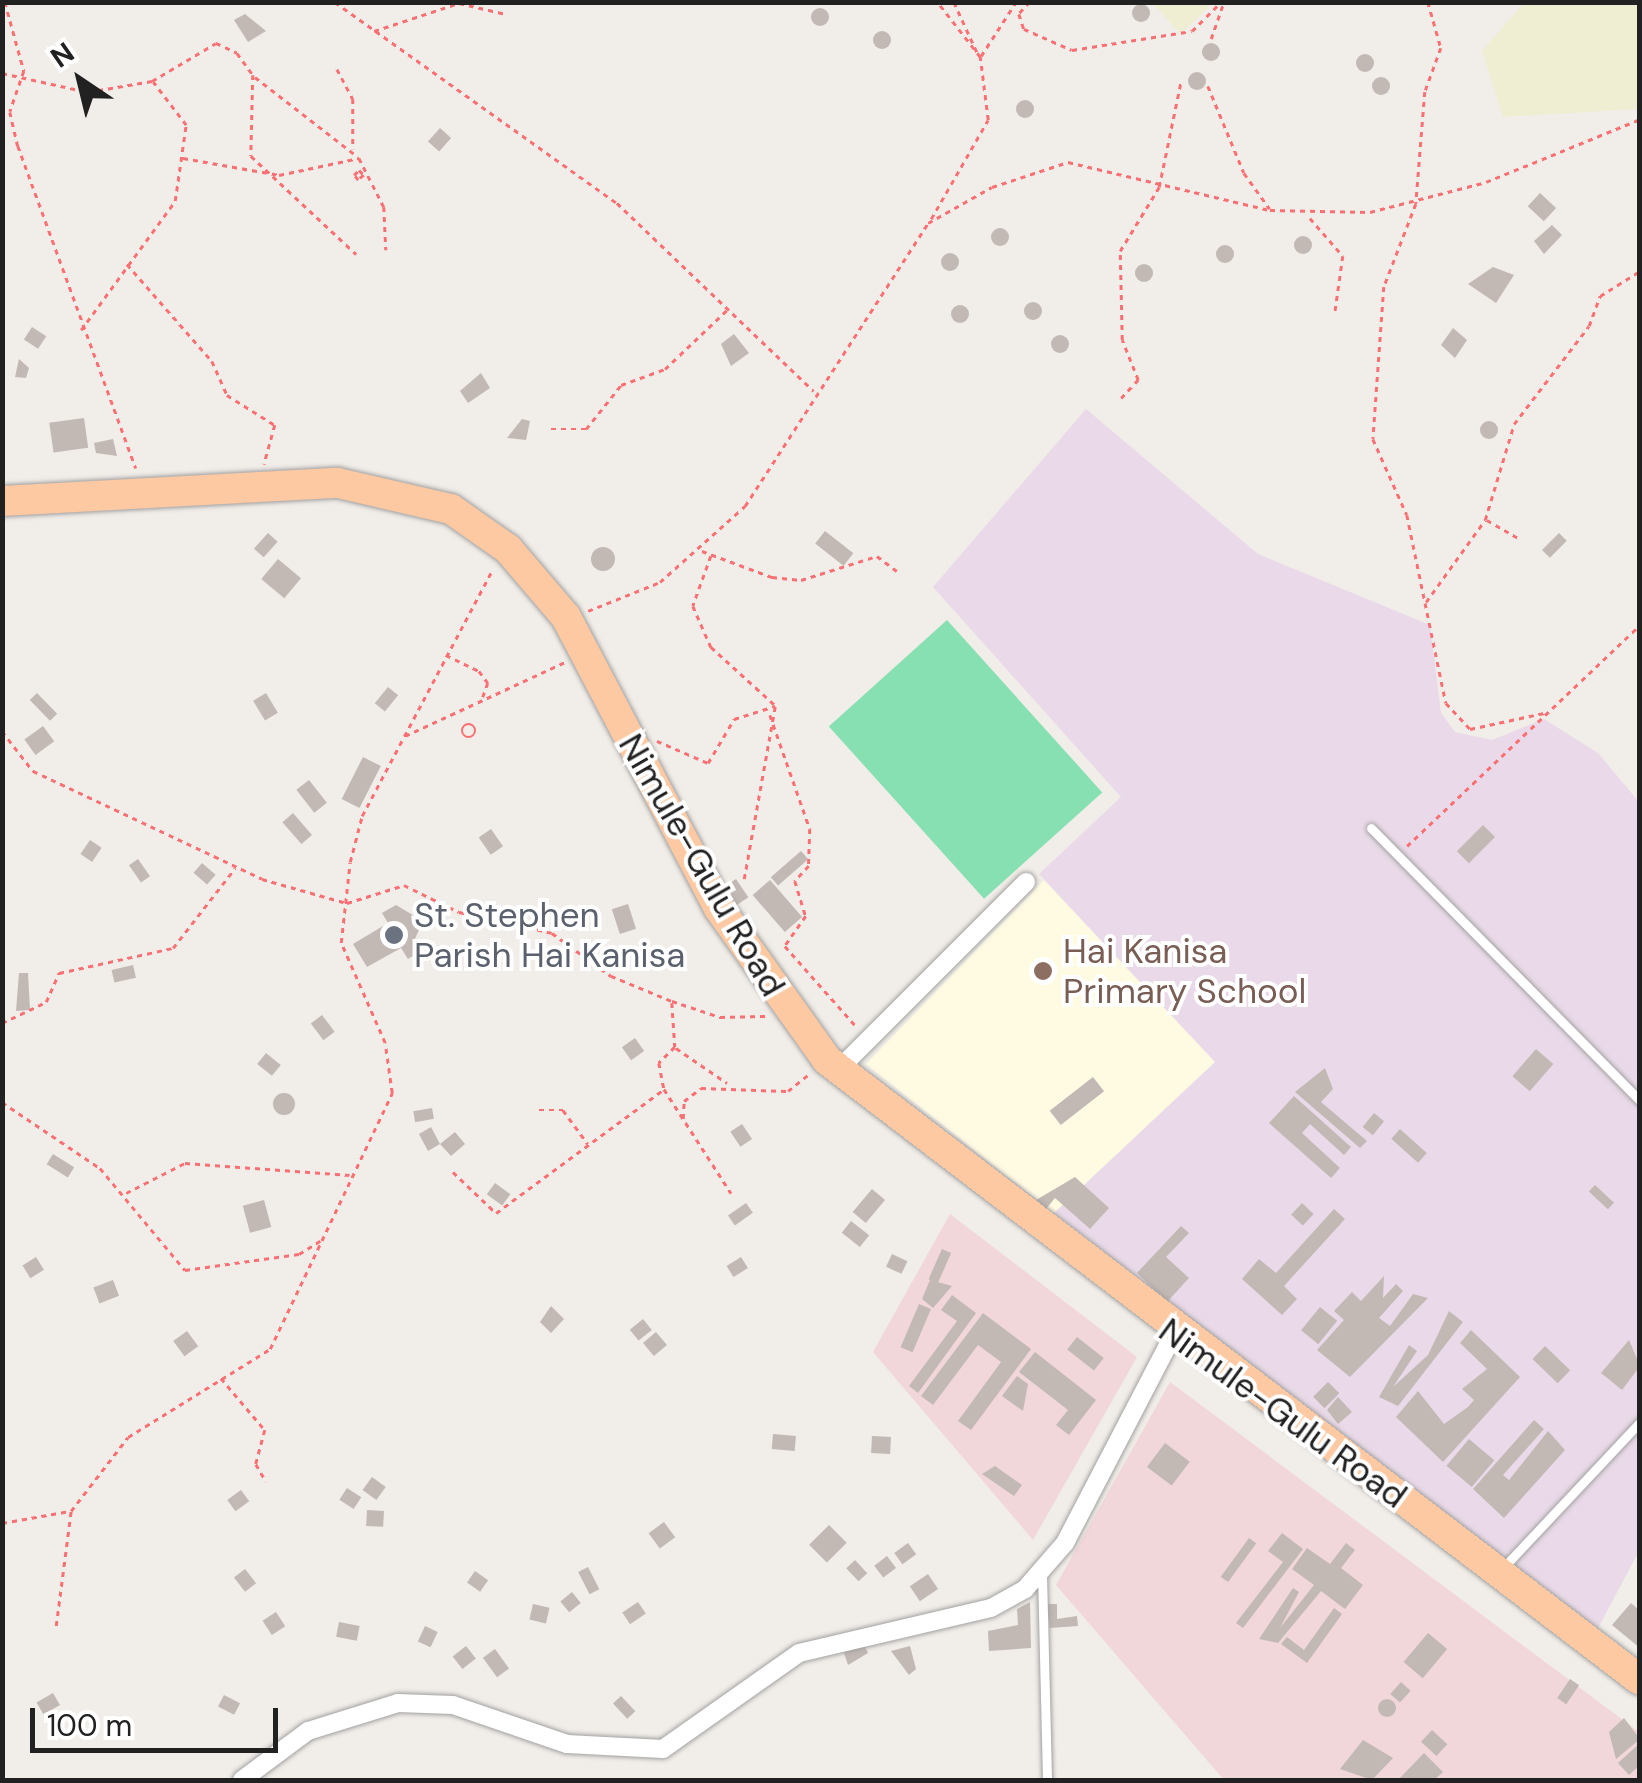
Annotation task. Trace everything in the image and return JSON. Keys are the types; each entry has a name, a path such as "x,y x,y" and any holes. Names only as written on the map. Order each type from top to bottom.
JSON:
{"main road":[{"name":"Nimule-Gulu Road","path":"2,501 264,486 399,492 451,509 508,549 566,617 634,750 789,1016 832,1065 1174,1334 1640,1680"}],"street":[{"path":"832,1065 1026,882"},
{"path":"242,1780 308,1730 398,1704 452,1705 567,1744 663,1749 799,1653 991,1608 1042,1569 1107,1477 1174,1334"}],"lane":[{"path":"1370,828 1640,1101"},
{"path":"1499,1572 1640,1422"},
{"path":"1042,1569 1047,1780"}],"path":[{"path":"5,2 22,78 10,112 18,146 81,330 145,494"},
{"path":"335,2 370,31 617,203 816,393"},
{"path":"340,7 344,2"},
{"path":"370,31 459,2 506,14"},
{"path":"937,2 980,57"},
{"path":"566,617 660,582 701,550 744,506 928,223 988,120 980,57 954,2"},
{"path":"980,57 1016,2"},
{"path":"1030,2 1019,14 1024,29 1072,50 1192,31 1222,2"},
{"path":"1212,39 1222,2"},
{"path":"1428,2 1441,48 1425,92 1416,204 1384,287 1371,380 1373,439 1407,516 1446,702 1470,728 1544,713"},
{"path":"2,74 88,92 152,81 216,43 253,76 353,150 384,207 386,250"},
{"path":"337,69 353,99 353,150"},
{"path":"253,76 251,156 279,175 309,217 341,233 356,254"},
{"path":"81,330 126,263 175,201 186,125 152,81"},
{"path":"1121,398 1138,380 1122,340 1120,251 1159,187 1181,81"},
{"path":"1208,86 1244,173 1270,210"},
{"path":"928,223 992,187 1068,162 1159,187 1308,216 1416,204 1638,119 1640,111"},
{"path":"183,158 279,175 359,158"},
{"path":"1308,216 1343,256 1335,312"},
{"path":"126,263 212,362 228,395 275,425 264,486"},
{"path":"1424,605 1485,520 1514,424 1589,326 1600,296 1640,271"},
{"path":"550,429 586,429 622,385 665,369 729,308"},
{"path":"1485,520 1520,540"},
{"path":"56,1626 71,1511 128,1437 270,1349 392,1094 384,1044 341,943 362,816 444,654 508,549"},
{"path":"701,550 801,580 866,558 897,570"},
{"path":"712,554 692,606 712,647 776,706"},
{"path":"1398,854 1640,625"},
{"path":"403,735 414,739 438,714 542,678 583,650"},
{"path":"444,654 479,671 488,683 482,699"},
{"path":"744,879 770,715 776,706"},
{"path":"634,750 651,740 708,763 734,719 776,706"},
{"path":"770,715 810,828 809,866 795,881 806,916 785,946 860,1033"},
{"path":"2,731 33,771 236,867 347,903 404,884 459,912 552,933 611,976 672,1001 720,1017 789,1016"},
{"path":"2,1023 46,1002 58,973 173,948 236,867"},
{"path":"672,1001 674,1048 659,1063 664,1090 731,1193"},
{"path":"674,1048 729,1084 788,1091 832,1065"},
{"path":"684,1120 684,1101 729,1084"},
{"path":"453,1172 496,1213 664,1090"},
{"path":"2,1102 125,1194 130,1213 185,1270 299,1254 321,1240"},
{"path":"539,1110 563,1110 588,1146"},
{"path":"125,1194 185,1163 351,1175"},
{"path":"220,1377 265,1430 256,1464 266,1480"},
{"path":"2,1522 71,1511"}],"shaded area":[{"path":"1086,409 1258,554 1430,625 1441,713 1455,732 1492,740 1544,719 1598,753 1639,802 1639,1551 1596,1632 1054,1213 1214,1062 1039,874 1121,797 933,587"},
{"name":"Hai Kanisa Primary School","path":"1044,880 1215,1062 1054,1213 866,1064"},
{"path":"950,1214 1137,1357 1033,1540 873,1352"},
{"path":"1170,1382 1639,1732 1639,1780 1224,1780 1056,1585"}],"green space":[{"path":"1152,3 1212,3 1181,34"},
{"path":"1524,3 1637,3 1639,109 1503,117 1482,51"},
{"path":"947,620 1102,792 984,899 829,726"}],"building":[{"path":"1141,4 1150,13 1141,22 1132,13"},
{"path":"820,8 829,17 820,26 811,17"},
{"path":"245,14 266,31 248,42 234,20"},
{"path":"882,31 891,40 882,49 873,40"},
{"path":"1211,43 1220,52 1211,61 1202,52"},
{"path":"1365,54 1372,56 1372,70 1365,72 1358,70 1356,63 1358,56"},
{"path":"1197,72 1206,81 1197,90 1188,81"},
{"path":"1381,77 1390,86 1381,95 1372,86"},
{"path":"1025,100 1034,109 1025,118 1016,109"},
{"path":"440,128 451,138 439,151 428,141"},
{"path":"1540,193 1556,208 1544,221 1528,206"},
{"path":"1552,225 1562,235 1544,254 1534,241"},
{"path":"1000,228 1009,237 1000,246 991,237"},
{"path":"1303,236 1312,245 1303,254 1294,245"},
{"path":"1225,245 1234,254 1225,263 1216,254"},
{"path":"950,253 957,255 957,269 950,271 943,269 941,262 943,255"},
{"path":"1144,264 1153,273 1144,282 1135,273"},
{"path":"1493,267 1514,275 1496,303 1468,284"},
{"path":"1033,302 1042,311 1033,320 1024,311"},
{"path":"960,305 969,314 960,323 951,314"},
{"path":"32,327 46,336 38,349 24,340"},
{"path":"1453,328 1467,340 1455,358 1441,345"},
{"path":"734,334 749,353 731,366 721,344"},
{"path":"1060,335 1069,344 1060,353 1051,344"},
{"path":"19,359 29,368 26,378 15,377"},
{"path":"481,373 490,388 468,403 460,391"},
{"path":"84,418 88,448 54,453 49,423"},
{"path":"522,419 530,421 526,440 507,438"},
{"path":"1489,421 1496,423 1496,437 1489,439 1482,437 1480,430 1482,423"},
{"path":"113,439 117,456 96,453 94,443"},
{"path":"825,531 853,553 844,566 815,544"},
{"path":"268,533 278,542 264,557 254,549"},
{"path":"1559,533 1567,541 1550,558 1542,550"},
{"path":"603,547 615,559 603,571 591,559"},
{"path":"278,559 301,578 284,598 261,579"},
{"path":"388,687 398,695 385,712 375,703"},
{"path":"37,693 57,714 50,721 30,700"},
{"path":"266,693 278,713 265,720 253,701"},
{"path":"43,726 54,741 36,755 24,740"},
{"path":"363,757 381,766 359,808 342,799"},
{"path":"309,780 327,803 314,813 296,790"},
{"path":"293,813 312,835 301,844 282,822"},
{"path":"1483,825 1495,837 1469,863 1457,851"},
{"path":"491,829 503,846 491,855 479,838"},
{"path":"90,840 102,848 92,862 80,854"},
{"path":"801,851 808,859 778,886 771,877"},
{"path":"138,859 150,876 141,883 129,865"},
{"path":"202,863 216,875 207,885 193,873"},
{"path":"736,879 748,897 728,911 716,892"},
{"path":"770,880 802,917 785,932 753,895"},
{"path":"628,904 636,929 620,934 612,909"},
{"name":"St. Stephen Parish Hai Kanisa","path":"396,905 423,921 414,941 421,951 408,959 401,948 367,967 353,944 388,923 382,913"},
{"path":"133,965 136,978 114,983 112,970"},
{"path":"19,973 28,973 30,1010 16,1011"},
{"path":"322,1015 335,1032 323,1040 311,1023"},
{"path":"635,1038 644,1051 631,1060 622,1047"},
{"path":"1536,1049 1553,1064 1530,1091 1512,1076"},
{"path":"266,1053 281,1065 272,1076 257,1064"},
{"path":"1325,1068 1333,1089 1321,1102 1367,1141 1360,1148 1295,1092"},
{"path":"1093,1077 1104,1091 1061,1125 1050,1111"},
{"path":"284,1093 292,1096 292,1112 284,1115 276,1112 273,1104 276,1096"},
{"path":"1294,1096 1351,1147 1344,1155 1310,1124 1302,1133 1340,1168 1331,1178 1269,1123"},
{"path":"432,1108 434,1119 415,1122 413,1111"},
{"path":"1374,1113 1384,1121 1373,1135 1363,1127"},
{"path":"742,1124 752,1139 740,1147 730,1132"},
{"path":"431,1127 440,1144 428,1151 419,1134"},
{"path":"1400,1129 1427,1153 1418,1163 1391,1139"},
{"path":"455,1132 465,1144 451,1156 440,1144"},
{"path":"53,1154 74,1167 68,1177 47,1164"},
{"path":"1075,1177 1109,1208 1090,1229 1055,1198 1046,1209 1036,1200"},
{"path":"495,1183 510,1194 502,1205 487,1194"},
{"path":"1595,1185 1614,1203 1608,1209 1589,1192"},
{"path":"872,1189 885,1200 866,1223 853,1212"},
{"path":"264,1200 271,1227 250,1233 243,1206"},
{"path":"746,1203 753,1213 735,1225 728,1216"},
{"path":"1302,1203 1314,1214 1303,1226 1291,1215"},
{"path":"1334,1209 1345,1219 1284,1286 1297,1299 1282,1315 1242,1279 1259,1259 1276,1273"},
{"path":"851,1221 869,1235 860,1247 842,1233"},
{"path":"1181,1226 1189,1233 1166,1257 1189,1278 1167,1302 1137,1273"},
{"path":"942,1249 951,1253 938,1283 929,1279"},
{"path":"892,1254 907,1261 901,1274 886,1267"},
{"path":"36,1257 44,1270 30,1278 22,1265"},
{"path":"741,1257 748,1268 733,1277 727,1266"},
{"path":"1384,1276 1383,1298 1396,1284 1403,1291 1379,1318 1390,1326 1413,1294 1428,1298 1350,1377 1317,1350 1344,1320 1334,1311 1352,1292 1361,1301"},
{"path":"113,1280 119,1296 99,1303 93,1288"},
{"path":"930,1280 952,1286 933,1308 922,1299"},
{"path":"952,1295 976,1313 918,1393 909,1386 957,1321 941,1310"},
{"path":"919,1304 931,1309 913,1352 901,1347"},
{"path":"551,1306 564,1319 551,1333 540,1322"},
{"path":"1320,1307 1337,1321 1318,1344 1301,1330"},
{"path":"1449,1311 1463,1322 1398,1406 1379,1397 1409,1345 1417,1351 1393,1387 1428,1355"},
{"path":"983,1313 1031,1349 971,1430 958,1421 1001,1362 978,1345 933,1405 921,1396"},
{"path":"643,1319 652,1330 639,1341 630,1330"},
{"path":"1471,1330 1520,1377 1443,1462 1396,1417 1418,1391 1444,1424 1468,1407 1474,1400 1462,1389 1487,1369 1460,1343"},
{"path":"187,1331 198,1346 184,1356 173,1341"},
{"path":"656,1332 667,1345 654,1356 643,1343"},
{"path":"1077,1337 1104,1358 1094,1371 1067,1350"},
{"path":"1629,1340 1640,1366 1622,1390 1601,1373"},
{"path":"1545,1346 1570,1370 1558,1383 1532,1359"},
{"path":"1035,1352 1096,1400 1069,1435 1056,1425 1068,1410 1019,1372"},
{"path":"1017,1376 1028,1384 1023,1411 1002,1396"},
{"path":"1328,1382 1339,1393 1324,1408 1313,1397"},
{"path":"1338,1397 1352,1412 1338,1424 1327,1410"},
{"path":"1534,1420 1544,1429 1503,1475 1509,1480 1548,1431 1565,1450 1504,1518 1473,1489"},
{"path":"773,1434 796,1436 795,1451 772,1449"},
{"path":"872,1436 891,1437 890,1454 871,1453"},
{"path":"1469,1439 1494,1460 1472,1487 1447,1466"},
{"path":"1165,1443 1190,1462 1172,1486 1147,1467"},
{"path":"995,1466 1022,1485 1014,1496 982,1474"},
{"path":"372,1477 386,1487 376,1500 363,1490"},
{"path":"347,1488 361,1497 354,1509 339,1500"},
{"path":"241,1490 249,1501 235,1511 227,1500"},
{"path":"367,1510 384,1511 383,1527 366,1526"},
{"path":"664,1522 675,1537 660,1549 649,1533"},
{"path":"829,1525 847,1543 827,1562 809,1545"},
{"path":"1282,1533 1303,1549 1243,1628 1236,1623 1283,1562 1268,1551"},
{"path":"1249,1538 1256,1543 1228,1582 1221,1577"},
{"path":"908,1543 916,1554 902,1564 894,1553"},
{"path":"1346,1543 1355,1550 1341,1568 1363,1585 1345,1609 1321,1591 1278,1643 1259,1639 1293,1588 1299,1592 1280,1628 1314,1585 1292,1569 1307,1548 1330,1564"},
{"path":"887,1556 896,1568 883,1578 874,1566"},
{"path":"855,1560 867,1573 858,1581 846,1568"},
{"path":"588,1567 599,1589 590,1594 578,1572"},
{"path":"245,1569 256,1583 245,1592 234,1578"},
{"path":"475,1571 488,1580 480,1592 467,1582"},
{"path":"928,1574 938,1589 920,1601 910,1586"},
{"path":"572,1592 581,1603 569,1612 560,1601"},
{"path":"638,1602 646,1614 630,1624 622,1613"},
{"path":"1030,1602 1031,1648 989,1651 988,1631 1018,1625 1017,1609"},
{"path":"1631,1603 1640,1611 1640,1648 1612,1625"},
{"path":"533,1604 550,1608 546,1623 529,1620"},
{"path":"1047,1604 1057,1604 1057,1619 1077,1616 1078,1626 1050,1628"},
{"path":"1334,1608 1342,1614 1307,1663 1281,1644 1287,1637 1304,1650"},
{"path":"276,1612 285,1626 272,1635 263,1621"},
{"path":"339,1622 360,1626 357,1641 336,1637"},
{"path":"425,1626 438,1632 431,1647 418,1641"},
{"path":"1428,1633 1447,1649 1423,1678 1404,1662"},
{"path":"863,1643 868,1653 848,1665 844,1653"},
{"path":"466,1646 476,1659 462,1669 453,1656"},
{"path":"910,1646 916,1669 909,1675 891,1651"},
{"path":"495,1649 509,1668 497,1677 483,1658"},
{"path":"1570,1679 1579,1685 1566,1704 1557,1698"},
{"path":"1401,1682 1411,1691 1400,1703 1390,1694"},
{"path":"53,1693 60,1705 44,1715 37,1702"},
{"path":"224,1695 240,1703 234,1715 218,1707"},
{"path":"621,1696 635,1711 627,1719 613,1704"},
{"path":"1387,1699 1396,1708 1387,1717 1378,1708"},
{"path":"1624,1718 1640,1739 1616,1759 1609,1732"},
{"path":"1432,1730 1447,1744 1436,1756 1421,1742"},
{"path":"1363,1740 1393,1758 1372,1780 1340,1769"},
{"path":"1640,1743 1640,1765 1629,1775 1618,1763"},
{"path":"1424,1753 1443,1772 1434,1780 1398,1780"}],"place":[{"name":"St. Stephen Parish Hai Kanisa","path":"394,935"},
{"name":"Hai Kanisa Primary School","path":"1043,971"}]}
